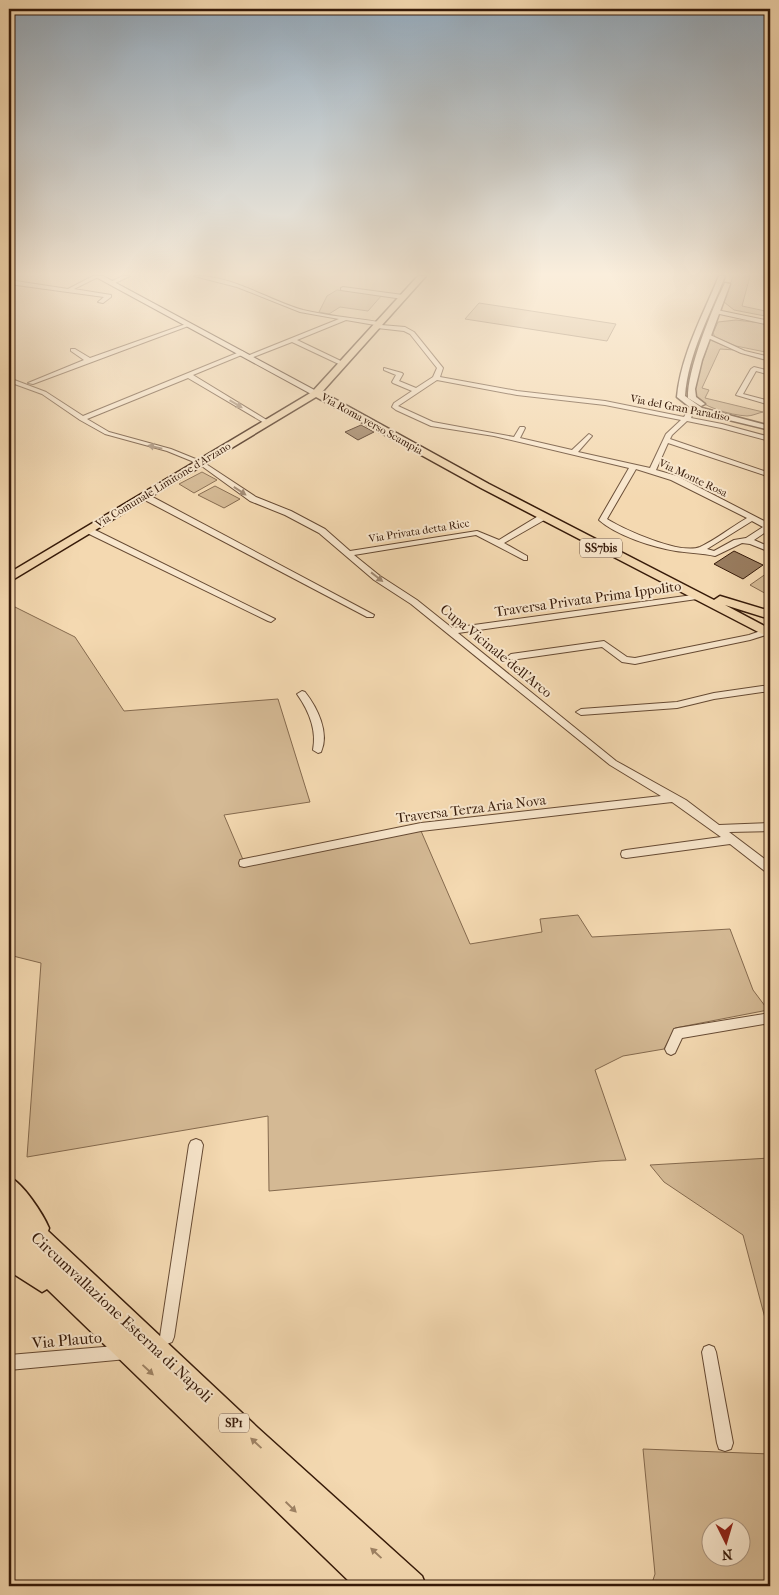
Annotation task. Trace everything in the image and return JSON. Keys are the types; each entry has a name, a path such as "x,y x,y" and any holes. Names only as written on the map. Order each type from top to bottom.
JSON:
{"highway":[{"path":"9,1188 59,1258"},
{"name":"Circumvallazione Esterna di Napoli","path":"9,1210 412,1586"},
{"name":"Circumvallazione Esterna di Napoli","path":"9,1237 374,1586"},
{"path":"9,1258 74,1301"}],"main road":[{"path":"236,350 316,393"},
{"name":"Via Comunale Limitone d'Arzano","path":"9,578 316,393 355,350"},
{"name":"Via Roma verso Scampia","path":"316,393 768,633"},
{"name":"Via Roma verso Scampia","path":"316,393 453,469 544,515 724,602 770,615"},
{"path":"751,624 747,615 757,611"}],"street":[{"path":"75,350 89,360"},
{"path":"30,383 116,350"},
{"path":"82,419 188,375 260,350"},
{"path":"315,350 343,364"},
{"path":"427,350 439,364 440,368 436,378"},
{"path":"695,350 681,387 681,397 696,408 770,428"},
{"path":"703,350 696,368 691,394 692,398 711,408 770,423"},
{"path":"740,350 770,359"},
{"path":"386,369 400,374 395,382 417,391"},
{"path":"770,373 754,369 739,395 770,403"},
{"path":"188,375 268,423"},
{"name":"Via Monte Rosa","path":"436,378 396,404 396,408 431,424 493,437 516,439 652,471 674,478 770,526"},
{"name":"Via del Gran Paradiso","path":"436,378 517,393 586,400 722,426 770,439"},
{"name":"Cupa Vicinale dell'Arco","path":"9,380 44,393 82,419 107,433 169,450 201,463 253,499 288,513 322,531 377,578 414,602 613,763 673,798 770,869"},
{"path":"652,471 666,440 696,408"},
{"path":"516,439 522,428"},
{"path":"574,452 589,436"},
{"path":"666,440 770,475"},
{"path":"530,454 538,444"},
{"path":"634,466 603,520 622,532 671,547 700,550 715,554 739,539 749,540 770,550"},
{"path":"144,496 370,615"},
{"path":"524,558 498,543 544,515"},
{"path":"700,550 752,518"},
{"path":"749,540 770,526"},
{"path":"88,530 271,618"},
{"name":"Via Privata detta Ricc","path":"350,553 477,533 498,543"},
{"name":"Traversa Privata Prima Ippolito","path":"452,632 697,596"},
{"path":"511,657 604,644 625,660 635,661 768,633"},
{"path":"581,712 677,705 714,696 770,688"},
{"path":"302,694 309,705 317,731 318,750"},
{"name":"Traversa Terza Aria Nova","path":"244,863 421,826 673,798"},
{"path":"717,829 770,827"},
{"path":"626,854 732,840"},
{"path":"671,1049 678,1032 770,1018"},
{"path":"167,1338 196,1145"},
{"name":"Via Plauto","path":"9,1363 128,1352"},
{"path":"709,1352 725,1443"}],"shaded area":[{"path":"706,350 719,350 702,388 709,390 705,398 763,412 747,416 725,412 702,403 691,394"},
{"path":"758,350 770,350 770,353"},
{"path":"202,472 217,480 194,493 179,484"},
{"path":"215,486 240,499 224,508 198,495"},
{"path":"770,571 770,596 750,585"},
{"path":"9,604 75,637 124,711 278,699 310,802 224,815 244,862 421,831 470,944 542,932 540,919 578,915 592,937 730,929 753,990 768,1010 675,1028 664,1049 623,1056 595,1070 626,1160 269,1191 268,1116 27,1157 41,963 9,955"},
{"path":"770,1158 770,1337 743,1235 664,1182 650,1165"},
{"path":"643,1449 770,1454 770,1586 651,1586 655,1574"}],"building":[{"path":"361,425 374,432 358,440 345,432"},
{"path":"734,551 763,565 743,579 714,564"}]}
